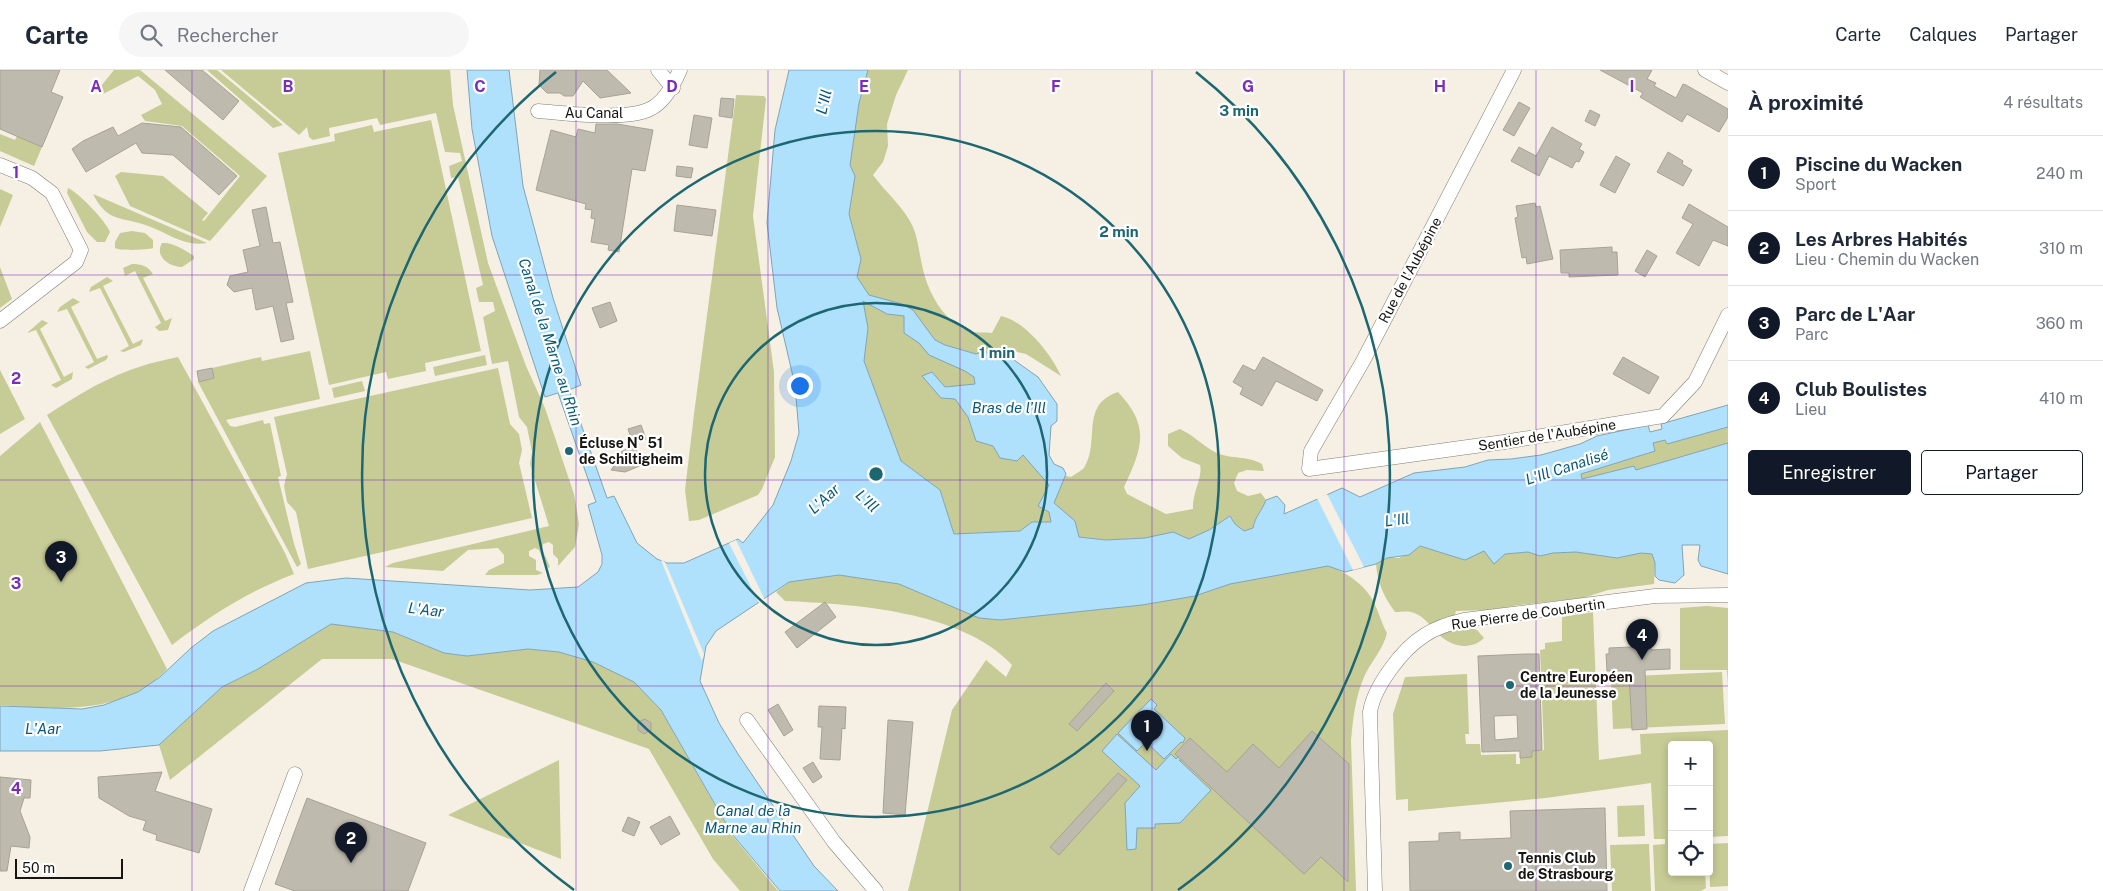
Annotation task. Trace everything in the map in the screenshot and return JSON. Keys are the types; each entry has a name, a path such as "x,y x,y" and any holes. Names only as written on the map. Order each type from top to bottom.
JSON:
{"street":[{"path":"658,70 673,88 680,70"},
{"name":"Rue de l'Aubépine","path":"1309,469 1311,451 1363,361 1514,70"},
{"path":"1705,70 1728,83"},
{"name":"Au Canal","path":"538,111 617,115 650,109 673,88"},
{"path":"0,165 32,178 52,193 81,250 76,262 0,321"},
{"name":"Sentier de l'Aubépine","path":"1309,469 1504,442 1663,416 1695,382 1728,315"},
{"name":"Rue Pierre de Coubertin","path":"1375,891 1369,725 1371,707 1380,686 1400,659 1419,639 1439,627 1464,620 1655,596 1728,595"},
{"path":"746,720 828,834 876,891"},
{"path":"251,891 296,774"}],"green space":[{"path":"114,70 140,70 267,176 210,241 130,206 115,176 121,172 163,176 208,213 202,220 204,221 240,176 182,126 145,121 141,115 162,104 155,90 138,76 103,94 97,91"},
{"path":"207,70 217,70 283,125 273,128"},
{"path":"221,70 450,70 453,105 488,263 526,366 545,408 574,494 579,524 575,547 558,566 558,559 553,554 553,545 549,542 543,544 542,549 550,567 548,568 539,550 535,548 529,551 529,556 536,560 536,570 543,573 537,575 485,575 489,570 504,563 504,555 498,548 468,550 443,571 385,567 393,563 549,526 530,464 532,452 527,427 519,417 508,361 492,364 483,317 495,311 493,302 479,302 476,288 483,285 458,177 451,178 449,166 462,161 460,153 445,152 436,113 380,125 377,118 329,128 330,136 313,140 309,137 307,127 299,135"},
{"path":"868,70 908,70 896,95 887,124 888,146 883,162 873,175 900,207 913,227 924,275 938,306 954,322 973,332 992,333 1001,316 1010,319 1028,331 1057,367 1061,376 1026,354 1013,351 1017,367 1056,412 1045,449 1056,474 1071,477 1084,468 1089,458 1093,425 1099,406 1106,398 1118,392 1135,416 1139,426 1140,437 1136,460 1124,487 1127,494 1166,514 1193,509 1201,470 1200,465 1182,458 1168,446 1168,434 1180,429 1219,454 1250,459 1262,464 1264,471 1247,470 1238,473 1234,483 1237,491 1248,496 1261,493 1266,500 1255,520 1253,528 1244,531 1235,524 1230,516 1209,530 1189,539 1173,532 1145,538 1106,540 1065,535 1032,522 1020,531 954,534 940,490 901,461 864,361 868,328 857,277 861,259 849,214 855,176 850,165 851,154 859,103"},
{"path":"736,95 764,96 766,99 753,216 774,372 775,457 758,495 699,520 689,521 685,490"},
{"path":"431,120 481,351 425,363 426,371 388,379 386,372 329,385 278,153 335,141 334,134 372,125 374,132"},
{"path":"0,134 15,140 17,136 42,147 34,166 0,151"},
{"path":"68,188 85,201 107,227 110,232 105,242 97,242 87,232 67,193"},
{"path":"0,189 13,195 0,227"},
{"path":"93,194 207,243 191,243 176,239 148,226 110,215 99,204"},
{"path":"132,231 145,233 153,240 153,248 122,250 115,248 115,242 120,233"},
{"path":"162,243 179,247 194,256 194,259 182,267 168,263 160,253"},
{"path":"132,264 144,266 153,274 143,278 165,321 172,318 168,330 159,331 155,327 161,323 135,271 125,276 123,268"},
{"path":"0,267 12,299 0,308"},
{"path":"107,277 113,281 103,286 133,344 143,339 141,345 124,352 120,351 129,346 100,288 89,292 91,287"},
{"path":"73,298 80,302 71,307 97,359 107,355 108,357 106,360 88,369 85,367 94,362 67,309 57,312 60,307"},
{"path":"42,320 48,323 40,329 64,377 73,372 72,379 56,388 51,385 61,380 36,330 27,333"},
{"path":"310,351 320,399 226,420 230,426 235,427 263,420 264,424 270,423 281,476 278,477 294,544 301,564 297,567 198,382 214,378 212,368 261,357 262,361"},
{"path":"485,355 487,365 435,376 433,367"},
{"path":"178,357 285,553 294,574 261,588 230,605 172,645 47,415 94,386 124,372"},
{"path":"498,368 510,424 519,434 522,450 519,463 532,518 308,569 296,512 287,502 284,486 287,474 274,417"},
{"path":"0,370 25,419 0,434"},
{"path":"362,381 365,391 334,398 332,388"},
{"path":"40,422 167,669 150,684 131,695 110,702 66,708 0,705 0,456"},
{"path":"1728,427 1728,443 1636,470 1634,466 1582,479 1581,474 1655,451 1653,443 1666,439 1667,444"},
{"path":"1420,546 1465,560 1484,550 1505,554 1528,552 1540,556 1553,553 1576,552 1617,558 1641,553 1652,554 1655,563 1654,584 1608,590 1583,598 1490,610 1456,611 1455,614 1459,624 1477,630 1484,638 1469,646 1463,646 1454,644 1440,636 1418,615 1409,612 1395,612 1382,589 1376,563 1387,558 1399,558"},
{"path":"1328,565 1349,576 1368,593 1387,633 1361,685 1356,701 1351,741 1356,891 908,891 952,710 986,660 1006,677 1012,665 991,647 965,633 937,622 874,608 785,601 776,592 789,582 839,575 899,584 979,618 1142,605 1195,596 1230,584"},
{"path":"1707,606 1728,608 1728,687 1727,670 1680,670 1680,608"},
{"path":"1593,612 1599,760 1641,754 1640,734 1728,730 1728,836 1713,837 1713,741 1668,741 1668,876 1705,876 1706,888 1701,891 1655,891 1653,845 1665,844 1665,839 1654,839 1651,783 1546,798 1408,811 1408,799 1396,800 1393,714 1405,677 1467,674 1469,734 1465,734 1466,744 1480,744 1481,755 1516,754 1516,764 1520,764 1520,758 1532,757 1532,751 1544,750 1540,650 1545,649 1545,643 1562,641 1562,617"},
{"path":"331,624 393,632 444,653 467,656 528,649 559,652 593,662 634,682 661,710 732,835 778,891 740,891 713,859 649,749 392,659 322,659 170,780 159,745 166,738 222,687 258,669"},
{"path":"1722,672 1725,724 1613,729 1611,677"},
{"path":"559,760 561,859 448,815"},
{"path":"1644,805 1645,836 1618,837 1617,806"},
{"path":"1728,843 1728,886 1710,887 1710,876 1713,876 1713,844"},
{"path":"1649,844 1651,891 1612,891 1610,845"}],"water":[{"path":"467,70 509,70 523,186 553,298 581,385 569,390 607,498 614,496 637,543 657,559 667,563 684,563 738,539 743,543 773,505 791,461 799,433 795,385 777,308 767,223 775,130 789,70 868,70 859,103 850,165 855,176 849,214 861,259 857,277 869,295 902,304 913,310 935,340 945,345 976,354 984,351 996,356 1004,353 1038,377 1057,404 1057,421 1051,426 1049,455 1054,464 1063,468 1066,474 1054,503 1075,521 1079,537 1106,540 1145,538 1173,532 1189,539 1209,530 1230,516 1235,524 1244,531 1253,528 1255,520 1266,500 1277,496 1285,505 1284,514 1342,488 1360,497 1414,473 1465,467 1488,460 1541,455 1580,444 1597,436 1648,425 1650,432 1662,429 1661,424 1728,405 1728,427 1667,444 1665,440 1653,443 1655,451 1581,474 1582,479 1634,466 1636,470 1728,443 1728,574 1701,566 1698,560 1700,545 1682,545 1684,575 1675,583 1659,580 1655,576 1655,563 1652,554 1641,553 1617,558 1576,552 1553,553 1540,556 1528,552 1505,554 1494,564 1484,551 1465,560 1420,546 1409,555 1387,558 1376,564 1345,572 1328,566 1230,584 1195,596 1142,605 1000,620 979,618 899,584 839,575 789,582 716,631 706,646 700,681 719,723 738,754 814,866 838,891 780,891 732,834 661,710 634,682 593,662 559,652 528,649 467,656 444,653 393,632 331,624 258,669 222,687 159,745 100,751 0,751 0,706 82,709 104,705 138,692 160,677 191,648 213,631 306,583 346,578 530,590 578,587 598,572 602,564 602,555 588,505 596,502 558,393 545,397 492,236 472,129","holes":["863,301 887,314 904,316 904,333 919,343 929,355 974,377 975,384 945,387 932,372 922,376 941,398 955,399 968,417 976,441 993,446 1000,458 1017,461 1023,455 1049,485 1038,506 1049,512 1051,522 1032,522 1020,531 954,534 940,490 901,461 864,361 868,328"]},
{"path":"1151,699 1157,705 1154,709 1185,738 1183,743 1181,742 1164,759 1146,742 1137,751 1118,733"},
{"path":"1117,734 1156,770 1171,754 1176,759 1179,756 1183,760 1179,760 1211,790 1180,823 1155,824 1155,828 1137,828 1136,849 1127,850 1125,803 1140,786 1102,751"}],"pier":[{"path":"1327,494 1364,567 1353,570 1317,498"},
{"path":"736,540 765,600 759,603 729,543"},
{"path":"661,560 665,562 704,654 702,661"}],"building":[{"path":"0,70 60,70 51,92 63,97 42,147 0,129"},
{"path":"165,70 202,70 239,101 223,120"},
{"path":"540,70 607,70 631,93 600,98 583,81 573,96 547,93 539,85"},
{"path":"1600,70 1652,70 1647,79 1656,83 1654,86 1676,98 1683,84 1686,85 1728,109 1728,117 1719,132 1687,114 1682,122 1640,97 1643,93"},
{"path":"721,98 734,99 732,118 719,116"},
{"path":"1519,102 1530,108 1514,136 1503,130"},
{"path":"1590,110 1600,115 1595,126 1585,121"},
{"path":"694,115 712,118 707,148 689,145"},
{"path":"142,123 181,127 237,176 219,195 173,155 142,153 136,143 86,172 72,149 83,141 113,127 118,136"},
{"path":"596,124 617,124 653,130 645,171 632,169 619,252 608,250 609,245 591,242 595,219 591,218 592,210 585,209 586,204 536,190 551,130 576,137 578,129 595,133"},
{"path":"1552,127 1582,144 1579,149 1584,152 1579,162 1576,161 1572,168 1549,156 1539,176 1511,161 1519,147 1536,156"},
{"path":"1668,152 1683,161 1682,164 1692,170 1683,186 1657,172"},
{"path":"1616,156 1630,164 1615,193 1600,185"},
{"path":"677,166 693,168 691,178 676,176"},
{"path":"1535,203 1536,207 1540,206 1553,259 1527,264 1526,257 1522,258 1515,218 1518,217 1516,206"},
{"path":"1689,204 1728,227 1728,246 1713,240 1699,266 1676,253 1693,224 1682,218"},
{"path":"677,205 716,210 712,236 674,231"},
{"path":"266,207 273,243 280,242 293,302 286,303 294,339 281,342 273,306 256,310 252,288 234,292 227,285 230,276 248,272 243,250 260,246 252,210"},
{"path":"1612,247 1612,252 1617,252 1618,275 1569,277 1569,273 1561,273 1560,250"},
{"path":"1647,250 1657,256 1645,277 1635,271"},
{"path":"610,302 617,321 600,328 592,308"},
{"path":"1263,357 1323,390 1317,401 1276,381 1262,406 1240,394 1243,388 1233,382 1243,365 1255,371"},
{"path":"1623,357 1659,377 1649,394 1613,374"},
{"path":"212,368 214,378 199,382 197,371"},
{"path":"641,425 646,439 634,443 642,465 625,472 611,470 618,460 616,454 625,450 632,441 628,429"},
{"path":"825,602 836,617 797,648 785,632"},
{"path":"1651,646 1651,650 1670,649 1670,669 1645,670 1647,729 1632,730 1629,671 1607,671 1606,654 1609,654 1609,648"},
{"name":"Centre Européen de la Jeunesse","path":"1539,654 1542,750 1532,751 1532,757 1520,758 1520,751 1482,752 1478,656","holes":["1517,715 1518,738 1495,740 1494,716"]},
{"path":"1106,683 1114,691 1077,731 1069,724"},
{"path":"778,704 793,730 784,736 768,710"},
{"path":"819,706 846,707 845,729 842,728 840,760 820,759 822,727 818,727"},
{"path":"645,719 651,723 651,730 644,734 638,730 638,722"},
{"path":"888,720 913,722 905,815 883,813"},
{"path":"1312,731 1349,764 1348,882 1321,857 1304,874 1175,754 1190,738 1227,772 1253,744 1279,768"},
{"path":"813,762 822,777 813,783 803,768"},
{"path":"162,772 155,791 212,809 199,853 156,840 157,835 143,830 146,821 129,816 99,798 98,777"},
{"path":"1118,773 1127,780 1059,855 1050,847"},
{"path":"0,777 31,780 30,798 24,798 20,811 30,837 29,848 11,846 7,871 0,871"},
{"path":"307,798 426,843 408,891 295,891 275,884"},
{"name":"Tennis Club de Strasbourg","path":"1605,808 1607,891 1410,891 1409,842 1439,841 1439,833 1460,832 1460,840 1511,838 1510,811"},
{"path":"670,816 680,834 661,845 650,827"},
{"path":"628,817 640,822 634,836 622,831"}],"place":[{"name":"Écluse N° 51 de Schiltigheim","path":"569,451"},
{"name":"Parc de L'Aar","path":"61,582"},
{"name":"Club Boulistes","path":"1642,660"},
{"name":"Centre Européen de la Jeunesse","path":"1510,685"},
{"name":"Piscine du Wacken","path":"1147,751"},
{"name":"Les Arbres Habités","path":"351,863"},
{"name":"Tennis Club de Strasbourg","path":"1508,866"}],"water label":[{"name":"L'Ill","path":"824,102"},
{"name":"Canal de la Marne au Rhin","path":"550,342"},
{"name":"Bras de l'Ill","path":"1009,408"},
{"name":"L'Ill Canalisé","path":"1567,467"},
{"name":"L'Aar","path":"824,499"},
{"name":"L'Ill","path":"867,501"},
{"name":"L'Ill","path":"1397,520"},
{"name":"L'Aar","path":"426,610"},
{"name":"L'Aar","path":"43,729"},
{"name":"Canal de la Marne au Rhin","path":"753,820"}]}
